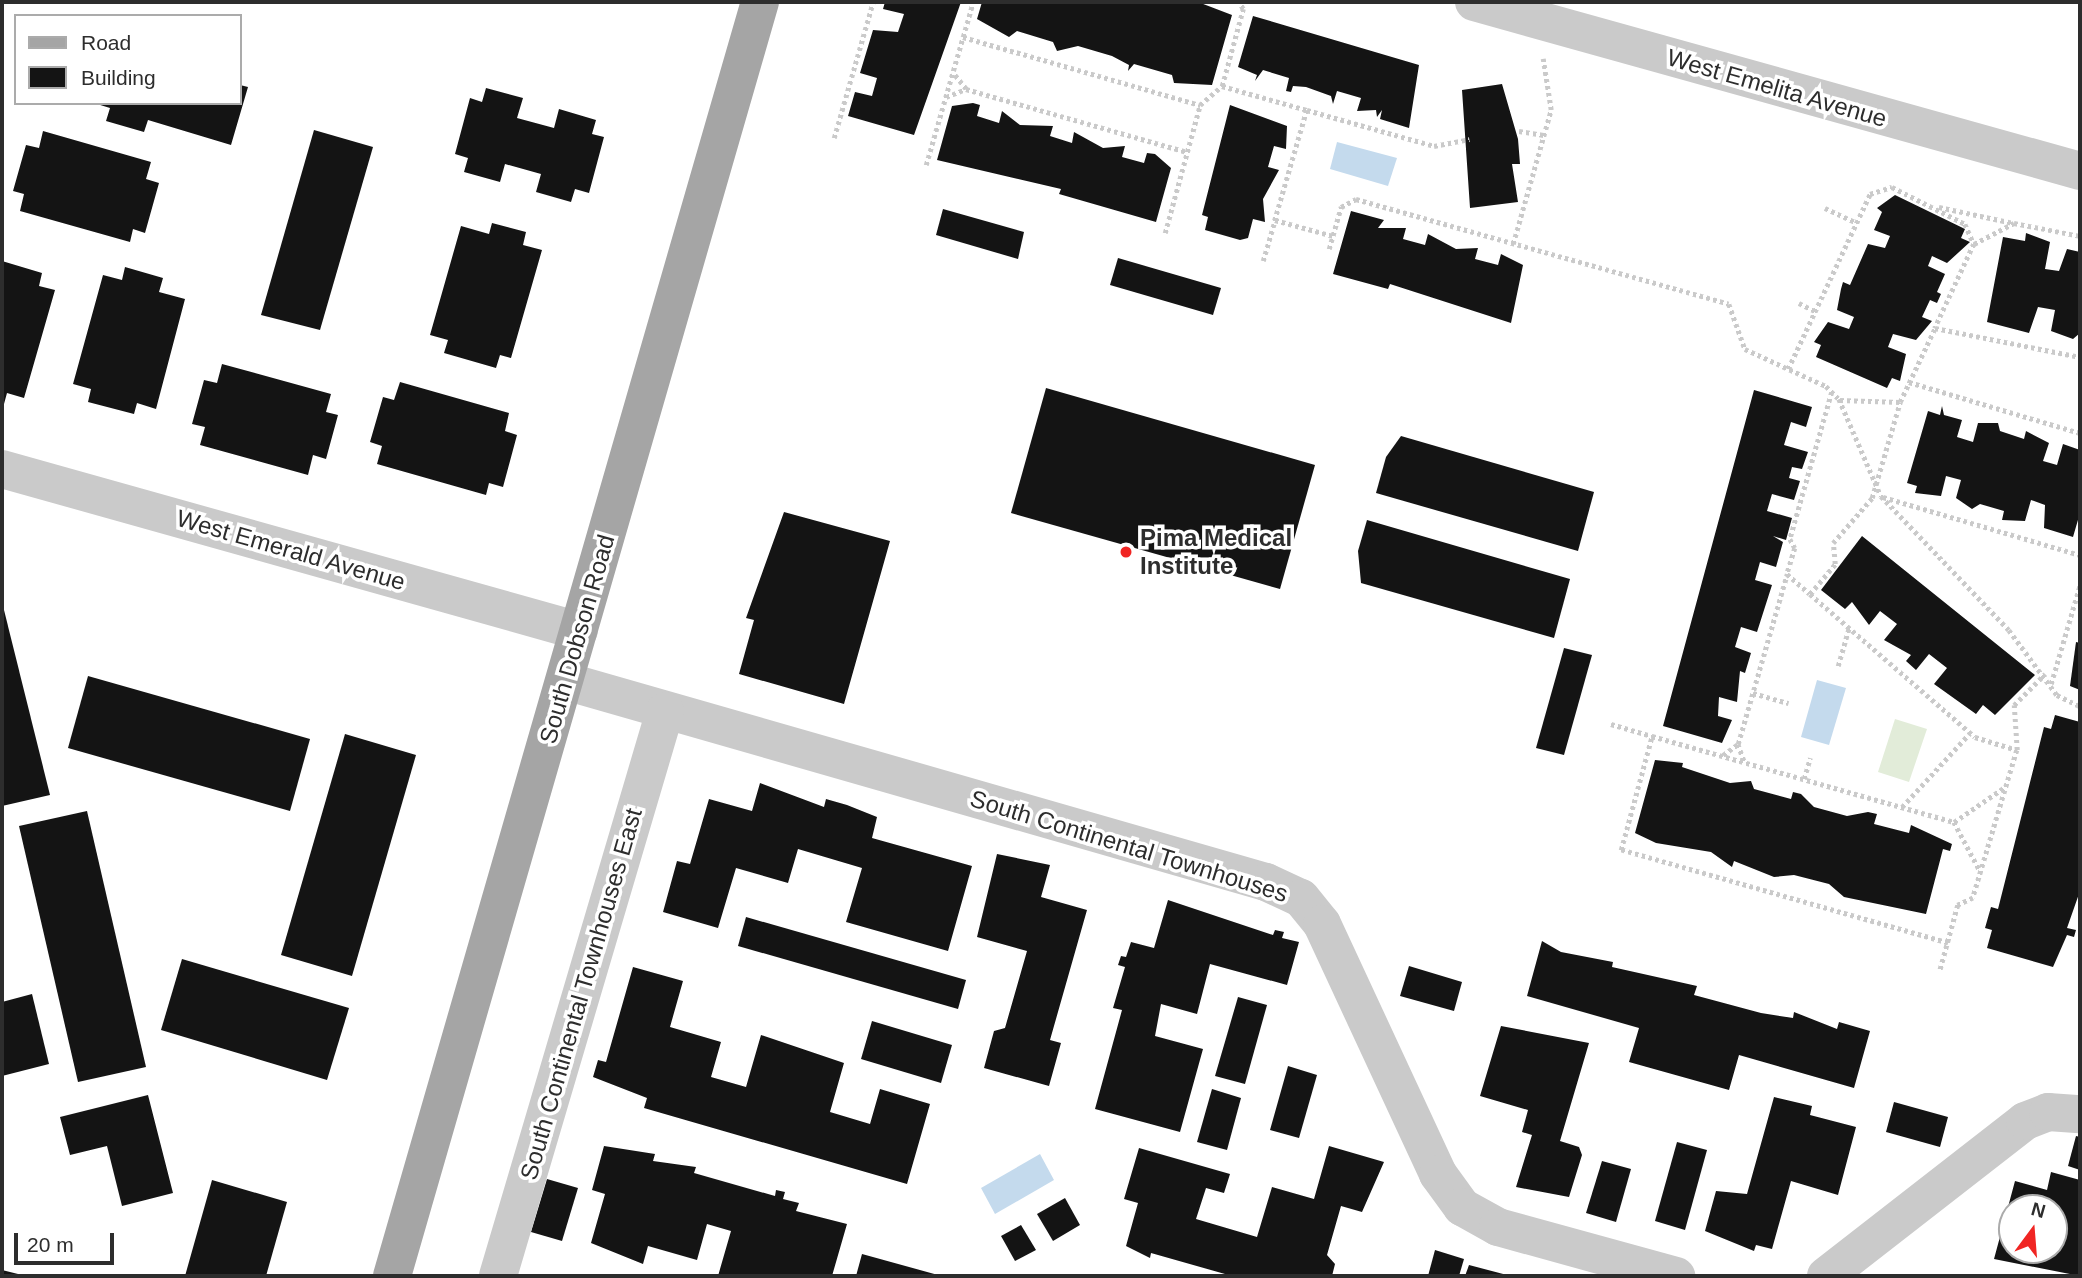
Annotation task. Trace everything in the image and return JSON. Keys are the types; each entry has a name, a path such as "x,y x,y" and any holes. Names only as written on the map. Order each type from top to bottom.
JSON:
{"main road":[{"name":"South Dobson Road","path":"392,1276 760,2"}],"street":[{"name":"West Emelita Avenue","path":"1474,2 2080,171"},
{"name":"West Emerald Avenue","path":"2,469 579,631"},
{"name":"South Continental Townhouses","path":"565,681 1266,882 1301,898 1322,924 1438,1174 1462,1206 1498,1227 1676,1276"},
{"name":"South Continental Townhouses East","path":"498,1276 665,711"},
{"path":"1826,1276 2025,1121 2048,1112 2080,1114"}],"path":[{"path":"834,138 873,2"},
{"path":"926,165 973,2"},
{"path":"1165,233 1200,105 1222,86 1243,9 1239,2"},
{"path":"963,37 1200,105"},
{"path":"1513,244 1552,110 1541,51"},
{"path":"953,72 966,89 1187,152"},
{"path":"1222,86 1434,146 1469,139"},
{"path":"946,97 966,89"},
{"path":"1263,261 1307,110"},
{"path":"1520,131 1544,135"},
{"path":"1788,369 1870,194 1892,187 1932,206 1965,225 1974,244"},
{"path":"1329,249 1341,207 1356,199 1729,304 1745,349 1832,392 1839,400 1881,496 2045,674 2065,701 2080,706"},
{"path":"1932,206 2080,236"},
{"path":"1825,208 1857,223"},
{"path":"1275,220 1333,236"},
{"path":"1810,594 1835,564 1833,543 1877,487 1900,402 1974,244 2014,223"},
{"path":"1799,303 1815,311"},
{"path":"1936,328 2080,357"},
{"path":"1909,382 2080,433"},
{"path":"1722,756 1738,744 1795,548 1790,540 1832,392"},
{"path":"1839,400 1900,402"},
{"path":"1881,496 2080,555"},
{"path":"1787,574 1970,733 2017,750"},
{"path":"2051,684 2080,584"},
{"path":"1838,666 1849,628"},
{"path":"1940,971 1958,905 1973,898 2017,750 2014,705 2045,674"},
{"path":"1753,693 1789,703"},
{"path":"1611,724 1954,822 1980,871"},
{"path":"1902,807 1970,733"},
{"path":"1652,736 1621,850 1948,943"},
{"path":"1738,744 1745,762"},
{"path":"1804,779 1810,758"},
{"path":"1954,822 2005,787"}],"green space":[{"path":"1895,719 1927,729 1909,782 1878,772"}],"water":[{"path":"1337,142 1397,158 1388,186 1330,169"},
{"path":"1817,680 1846,688 1829,745 1801,737"},
{"path":"1040,1154 1054,1180 995,1214 981,1188"}],"building":[{"path":"885,2 961,2 914,135 848,116 855,92 872,96 877,78 860,73 873,30 898,32 904,14 883,9"},
{"path":"982,2 1198,2 1232,15 1212,85 1174,83 1172,75 1134,64 1128,71 1129,65 1112,56 1078,46 1057,51 1053,42 1017,31 1009,37 977,19"},
{"path":"1253,16 1419,65 1409,128 1380,119 1382,110 1377,117 1376,110 1357,111 1361,98 1337,91 1333,104 1331,96 1306,87 1293,86 1291,92 1286,91 1289,78 1263,70 1255,81 1257,75 1238,67"},
{"path":"1502,84 1518,139 1520,164 1512,164 1518,202 1470,208 1462,90"},
{"path":"242,86 248,87 231,145 148,120 144,132 106,121 110,108 100,105 242,105"},
{"path":"486,88 523,98 517,118 554,128 559,109 596,120 592,134 604,137 589,193 575,189 571,202 536,192 541,174 505,164 500,182 464,172 468,158 455,154 470,98 482,102"},
{"path":"973,103 980,105 977,116 999,123 1002,111 1020,125 1053,126 1050,136 1072,143 1074,132 1103,148 1125,146 1122,157 1144,163 1147,153 1155,154 1171,168 1156,222 1059,194 1061,189 937,160 952,106"},
{"path":"1230,105 1287,126 1286,149 1274,146 1268,167 1279,170 1263,199 1265,222 1253,219 1248,238 1240,240 1205,230 1208,217 1202,215"},
{"path":"314,130 373,147 320,330 261,315"},
{"path":"43,131 151,162 146,179 159,183 145,233 133,229 130,242 20,211 24,194 13,191 26,145 39,148"},
{"path":"1895,195 1965,229 1961,238 1970,242 1947,263 1932,256 1928,266 1945,274 1937,292 1941,294 1937,303 1930,300 1922,317 1932,321 1916,340 1893,334 1888,347 1906,354 1900,381 1892,378 1887,388 1816,357 1821,345 1814,342 1828,322 1849,329 1854,317 1837,310 1843,282 1850,285 1868,244 1885,248 1890,236 1874,230 1882,212 1877,208"},
{"path":"943,209 1024,232 1018,259 936,235"},
{"path":"1351,211 1384,220 1378,228 1406,228 1403,239 1425,245 1428,234 1456,249 1478,248 1475,259 1498,265 1501,254 1523,265 1511,323 1390,284 1388,289 1333,274"},
{"path":"492,223 526,232 523,245 542,250 511,358 500,355 496,368 444,353 448,340 430,335 461,226 489,234"},
{"path":"2026,233 2050,242 2045,269 2059,271 2067,249 2080,252 2080,333 2073,339 2051,331 2055,310 2038,307 2029,333 1987,322 2003,237 2025,241"},
{"path":"1118,258 1221,288 1213,315 1110,285"},
{"path":"2,261 42,273 39,286 55,290 24,398 7,393 4,404"},
{"path":"125,267 163,278 159,292 185,299 156,409 137,403 134,414 88,402 91,389 73,384 103,275 122,280"},
{"path":"222,364 331,394 326,412 338,415 326,459 313,455 308,475 200,445 205,427 192,424 204,380 217,383"},
{"path":"400,382 509,413 505,431 517,435 503,487 489,483 486,495 377,464 382,446 370,442 383,397 394,400"},
{"path":"1046,388 1315,465 1280,589 1011,513"},
{"path":"1754,390 1812,407 1806,427 1791,422 1784,445 1808,452 1802,469 1792,467 1789,478 1800,481 1794,500 1772,494 1767,511 1792,518 1786,540 1773,536 1783,542 1776,567 1760,562 1755,580 1772,585 1757,632 1741,627 1735,647 1751,653 1745,673 1740,671 1737,702 1719,697 1718,716 1732,720 1722,743 1663,726"},
{"path":"1942,406 1944,415 1962,420 1957,437 1973,442 1978,423 1998,423 2000,431 2024,439 2026,431 2049,443 2043,461 2057,465 2063,444 2080,450 2080,513 2073,537 2044,528 2045,505 2031,500 2025,521 2002,520 2004,511 1980,504 1972,509 1956,498 1961,480 1946,476 1941,496 1915,493 1917,486 1907,483 1928,411 1940,415"},
{"path":"1401,436 1594,492 1578,551 1376,493 1386,457"},
{"path":"784,512 890,541 844,704 739,674 754,620 746,618"},
{"path":"1367,520 1570,579 1554,638 1361,583 1358,551"},
{"path":"1862,536 2035,675 1995,715 1983,705 1976,714 1934,684 1947,668 1929,654 1916,670 1906,661 1911,655 1884,640 1897,624 1880,611 1869,625 1852,602 1845,609 1821,590"},
{"path":"2,602 50,795 2,806"},
{"path":"2076,642 2080,643 2080,690 2070,686"},
{"path":"1564,648 1592,655 1564,755 1536,748"},
{"path":"88,676 310,739 290,811 68,748"},
{"path":"2055,715 2080,722 2080,891 2067,928 2076,930 2074,937 2067,935 2053,967 1987,948 1992,930 1985,928 1991,907 1998,909 2044,727 2051,729"},
{"path":"345,734 416,755 352,976 281,955"},
{"path":"1655,760 1683,763 1682,767 1730,783 1751,781 1754,789 1791,799 1793,792 1801,794 1814,807 1847,816 1868,812 1877,814 1874,824 1909,833 1911,825 1952,844 1950,851 1943,849 1926,914 1844,897 1829,884 1794,875 1774,877 1734,861 1732,867 1711,852 1656,843 1635,833"},
{"path":"760,783 824,807 826,799 847,805 877,817 872,838 972,866 948,951 846,922 862,868 798,849 788,883 736,868 718,928 663,912 677,861 690,864 709,799 752,811"},
{"path":"87,811 146,1067 78,1082 19,826"},
{"path":"997,854 1050,865 1041,897 1087,910 1050,1040 1061,1043 1049,1086 984,1068 994,1031 1005,1028 1027,951 977,937"},
{"path":"1168,900 1273,935 1275,930 1284,932 1282,938 1299,942 1287,985 1210,964 1197,1014 1161,1004 1155,1036 1203,1049 1180,1132 1095,1109 1122,1010 1113,1008 1125,967 1118,965 1121,956 1126,957 1131,942 1154,948"},
{"path":"746,917 966,980 958,1009 738,946"},
{"path":"1542,941 1561,952 1613,962 1612,967 1697,986 1694,995 1761,1013 1793,1018 1794,1012 1837,1029 1839,1022 1870,1031 1854,1088 1739,1055 1729,1090 1629,1062 1639,1028 1527,996"},
{"path":"182,959 349,1008 327,1080 161,1030"},
{"path":"1409,966 1462,982 1454,1011 1400,996"},
{"path":"633,967 683,981 670,1027 721,1042 711,1077 746,1087 761,1035 844,1063 830,1112 870,1124 880,1089 930,1104 907,1184 644,1108 647,1098 593,1077 598,1060 606,1062"},
{"path":"32,994 49,1064 2,1076 2,1002"},
{"path":"1238,997 1267,1005 1245,1084 1215,1076"},
{"path":"872,1021 952,1045 941,1083 861,1059"},
{"path":"1501,1026 1589,1043 1560,1141 1579,1147 1582,1155 1569,1197 1516,1187 1532,1135 1522,1132 1528,1110 1480,1096"},
{"path":"1288,1066 1317,1075 1299,1138 1270,1130"},
{"path":"1212,1089 1241,1098 1227,1150 1197,1142"},
{"path":"148,1095 173,1193 122,1206 107,1146 70,1155 60,1117"},
{"path":"1774,1097 1812,1106 1810,1115 1856,1127 1838,1195 1791,1181 1772,1249 1756,1245 1754,1251 1705,1231 1716,1191 1747,1194"},
{"path":"1894,1102 1948,1117 1940,1147 1886,1132"},
{"path":"2076,1136 2080,1137 2080,1170 2068,1166"},
{"path":"1677,1142 1707,1150 1685,1230 1655,1221"},
{"path":"604,1146 655,1154 653,1161 696,1167 694,1173 775,1196 776,1190 785,1192 783,1199 799,1203 796,1211 847,1224 832,1276 718,1276 731,1231 707,1224 697,1260 648,1246 643,1264 591,1243 605,1194 592,1190"},
{"path":"1329,1146 1384,1162 1362,1212 1341,1206 1327,1255 1335,1264 1332,1276 1232,1276 1151,1253 1150,1258 1126,1246 1138,1203 1124,1199 1139,1148 1230,1174 1224,1193 1206,1188 1196,1219 1257,1237 1272,1187 1314,1199"},
{"path":"1602,1161 1631,1169 1616,1222 1586,1213"},
{"path":"2051,1172 2080,1180 2080,1276 2019,1264 2068,1264 2068,1194 2012,1194 2015,1181 2047,1190"},
{"path":"547,1179 578,1188 562,1241 531,1232"},
{"path":"212,1180 287,1202 266,1276 185,1276"},
{"path":"1065,1198 1080,1225 1053,1241 1037,1214"},
{"path":"1021,1225 1036,1250 1015,1261 1001,1236"},
{"path":"1998,1244 1998,1260 1994,1259"},
{"path":"1435,1250 1464,1259 1459,1276 1428,1276"},
{"path":"862,1254 938,1275 938,1276 856,1276"},
{"path":"1469,1265 1507,1275 1507,1276 1465,1276"},
{"path":"2,1270 22,1275 22,1276 2,1276"}],"place":[{"name":"Pima Medical Institute","path":"1126,552"}]}
